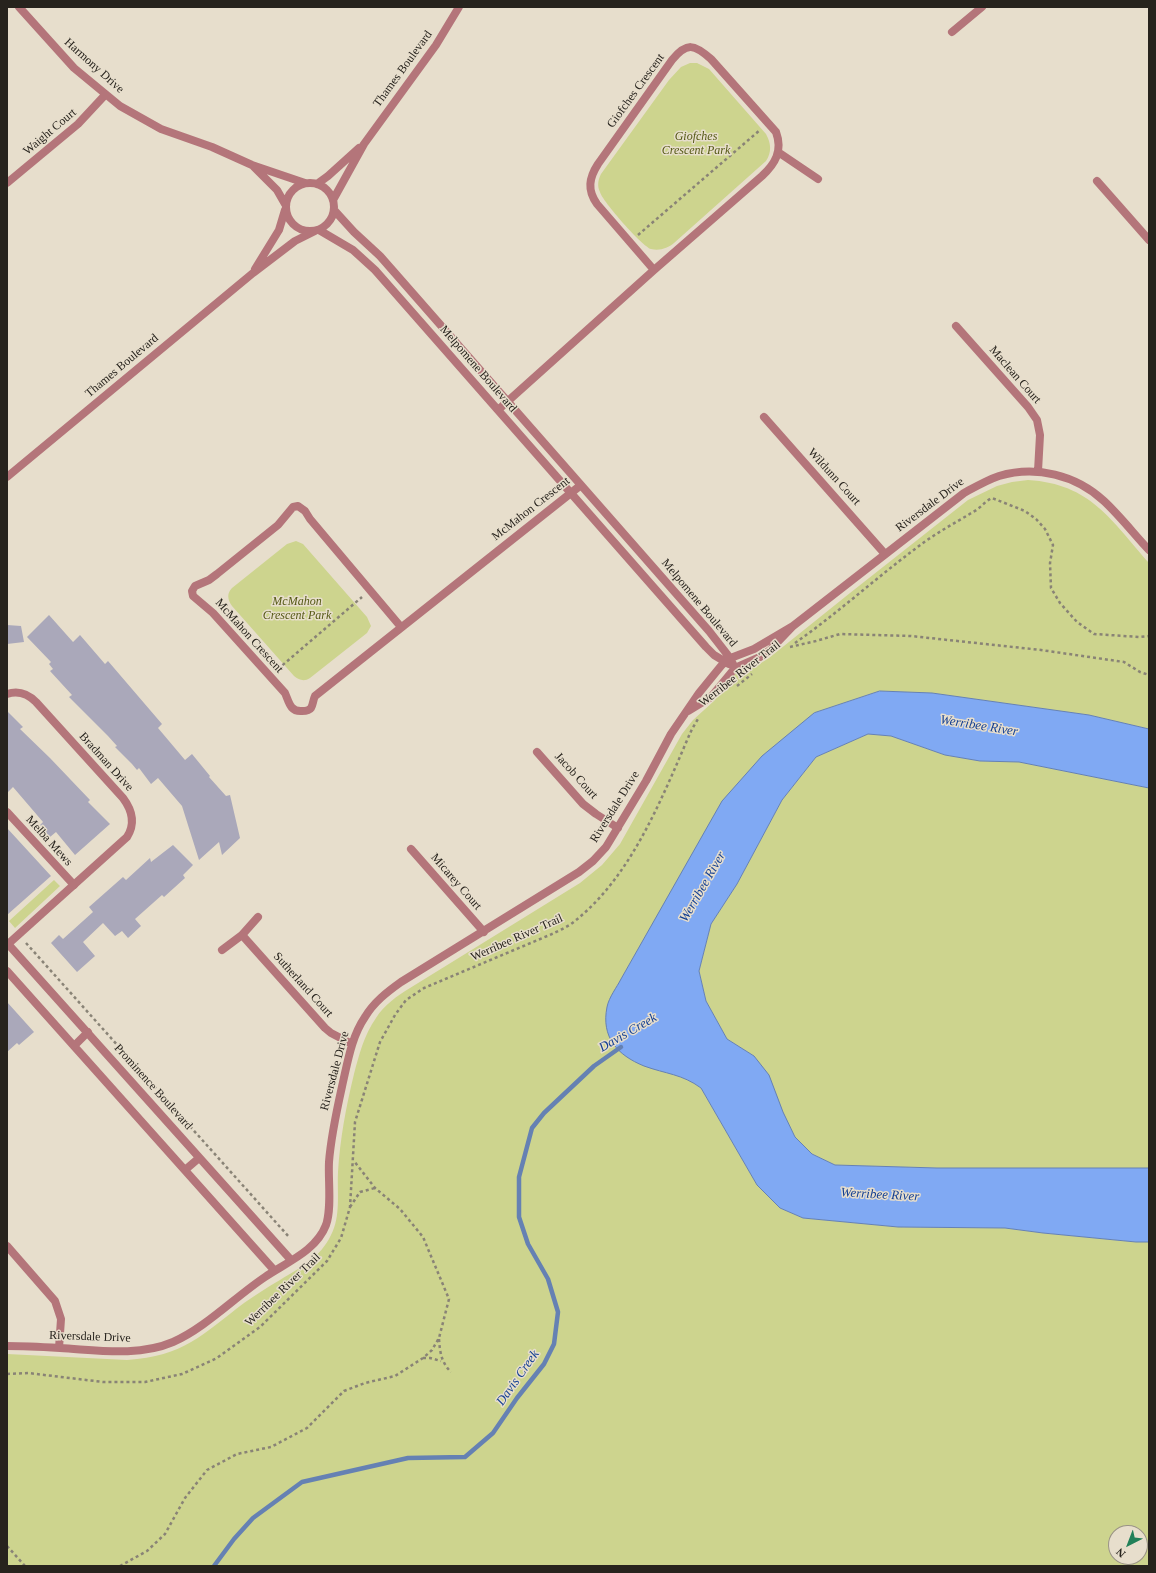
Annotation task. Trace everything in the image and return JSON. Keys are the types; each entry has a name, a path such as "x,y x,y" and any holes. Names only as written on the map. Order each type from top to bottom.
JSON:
{"street":[{"name":"Harmony Drive","path":"19,7 74,68 105,95 139,118 161,129 212,147 252,165 305,183"},
{"name":"Thames Boulevard","path":"333,200 364,144 436,45 459,7"},
{"path":"952,32 982,7"},
{"name":"Giofches Crescent","path":"654,270 597,204 592,197 590,181 598,164 679,52 686,47 692,47 705,53 776,132 778,138 778,152"},
{"name":"Waight Court","path":"7,183 78,124 105,95"},
{"name":"Thames Boulevard","path":"317,184 364,144"},
{"path":"498,410 654,270 767,172 776,160 778,152 818,179"},
{"name":"Harmony Drive","path":"252,165 277,190 285,206"},
{"path":"1097,181 1149,240"},
{"path":"305,183 317,184 324,187 330,193 333,200 334,210 329,222 317,230 302,230 295,227 287,215 285,206 288,197 292,190 305,183"},
{"name":"Thames Boulevard","path":"253,273 279,230 285,206"},
{"name":"Melpomene Boulevard","path":"334,210 354,232 380,256 709,631 734,668"},
{"name":"Thames Boulevard","path":"7,477 253,273 295,241 317,230"},
{"name":"Melpomene Boulevard","path":"317,230 353,250 365,260 706,647 714,655 728,660"},
{"name":"Maclean Court","path":"956,326 1028,407 1036,420 1040,435 1038,471"},
{"name":"Wildunn Court","path":"764,417 885,554"},
{"name":"Riversdale Drive","path":"7,1346 122,1351 157,1347 173,1342 198,1328 250,1287 274,1270 292,1260 317,1241 326,1225 328,1216 329,1162 333,1128 352,1044 365,1017 381,998 390,990 587,867 606,847 672,734 699,693 728,660 754,649 793,626 964,493 984,482 1013,473 1038,471 1066,478 1081,484 1092,491 1111,507 1149,550"},
{"name":"McMahon Crescent","path":"401,627 310,519 305,511 298,506 293,507 278,525 217,574 209,580 195,586 192,591 193,596 213,613 284,693 288,704 293,710 300,712 308,710 312,708 315,696 581,485"},
{"name":"Riversdale Drive","path":"687,712 711,697 734,668 760,657 770,650 793,626"},
{"name":"Bradman Drive","path":"7,694 17,692 26,694 36,702 123,798 130,810 133,822 131,831 127,837 8,945"},
{"name":"Jacob Court","path":"538,752 583,804 618,828"},
{"name":"Melba Mews","path":"7,812 74,885"},
{"name":"Micarey Court","path":"411,848 484,932"},
{"path":"222,950 242,936 258,918"},
{"name":"Sutherland Court","path":"242,936 331,1033 352,1044"},
{"name":"Prominence Boulevard","path":"8,945 292,1260"},
{"path":"7,971 274,1270"},
{"path":"74,1046 88,1032"},
{"path":"185,1170 199,1158"},
{"path":"7,1246 55,1301 60,1319 59,1348"}],"path":[{"path":"630,242 768,123"},
{"name":"Werribee River Trail","path":"783,651 823,623 920,545 977,510 986,501 992,498 1025,511 1036,519 1045,529 1053,545 1050,563 1051,588 1060,604 1077,622 1094,634 1139,637 1149,636"},
{"path":"269,676 370,590"},
{"path":"789,647 840,634 911,636 1041,650 1124,662 1140,672 1149,674"},
{"name":"Werribee River Trail","path":"736,686 754,673"},
{"name":"Werribee River Trail","path":"7,1374 28,1373 103,1382 144,1382 182,1374 217,1358 260,1327 327,1261 341,1238 350,1207 354,1161 355,1122 380,1042 395,1015 406,1000 424,988 552,934 570,924 593,904 632,854 656,809 692,729 701,716"},
{"path":"19,935 289,1237"},
{"path":"120,1566 147,1551 165,1534 185,1498 207,1470 237,1454 271,1447 307,1428 344,1391 365,1383 395,1376 423,1358 432,1350 439,1338 449,1299 423,1237 400,1209 375,1188 354,1161"},
{"path":"350,1207 360,1192 375,1188"},
{"path":"439,1338 442,1361 451,1372"},
{"path":"423,1358 442,1361"},
{"path":"7,1546 25,1566"}],"green space":[{"name":"Giofches Crescent Park","path":"690,63 697,63 709,69 766,134 770,144 770,151 766,161 674,243 664,249 651,249 640,241 615,213 602,197 598,185 601,174 669,80 681,67"},
{"path":"1028,480 1050,483 1068,489 1084,497 1111,519 1149,563 1149,729 1089,715 932,693 880,691 814,713 651,928 621,979 630,1059 684,1078 701,1088 757,1185 780,1208 803,1218 898,1227 1005,1228 1043,1233 1149,1242 1149,1566 7,1566 7,1354 127,1360 147,1358 163,1354 178,1349 204,1334 244,1303 316,1256 327,1243 336,1220 340,1147 356,1067 362,1045 368,1031 383,1009 405,991 580,883 602,865 620,844 682,734 693,720 714,701 737,672 761,663 769,658 968,500 997,486"},
{"name":"McMahon Crescent Park","path":"296,541 303,544 367,617 371,626 367,633 310,678 304,680 294,676 232,606 228,596 232,588 287,544"},
{"path":"868,734 891,736 945,755 980,761 1019,762 1149,788 1149,1168 937,1168 835,1165 812,1154 795,1137 754,1056 727,1039 706,1001 699,971 711,924 737,884 782,800 816,757"},
{"path":"54,880 60,886 15,928 9,921"}],"water":[{"name":"Werribee River","path":"880,691 932,693 1089,715 1149,729 1149,788 1019,762 980,761 945,755 891,736 868,734 816,757 782,800 737,884 711,924 699,971 706,1001 727,1039 754,1056 769,1075 783,1112 795,1137 812,1154 835,1165 937,1168 1149,1168 1149,1242 1043,1233 1005,1228 898,1227 803,1218 780,1208 757,1185 701,1088 680,1077 634,1062 613,1044 609,1036 606,1027 606,1018 609,1000 722,801 762,756 814,713"}],"building":[{"path":"49,615 73,642 80,635 105,664 108,661 162,724 158,728 185,760 192,754 210,776 209,777 226,796 230,795 240,838 222,855 219,842 199,860 182,806 158,778 151,784 139,768 137,770 115,747 117,746 108,736 69,697 72,695 50,671 53,669 49,664 51,662 27,637"},
{"path":"7,625 21,626 24,642 7,644"},
{"path":"7,711 23,727 20,729 90,800 88,802 110,824 75,855 56,832 50,837 40,825 43,822 13,787 7,793"},
{"path":"7,828 51,876 7,915"},
{"path":"173,845 193,865 183,875 185,878 164,897 162,895 135,919 141,926 128,938 122,931 115,936 103,923 83,942 95,956 77,972 51,943 59,935 63,939 93,912 89,907 123,877 126,880 150,858 151,862"},
{"path":"7,1002 34,1032 19,1045 17,1043 7,1052"}],"waterway":[{"name":"Davis Creek","path":"214,1566 234,1539 253,1518 302,1482 408,1458 465,1457 493,1433 517,1398 544,1364 554,1344 558,1312 548,1279 528,1244 519,1217 519,1177 532,1128 544,1113 594,1066 621,1047"}]}
